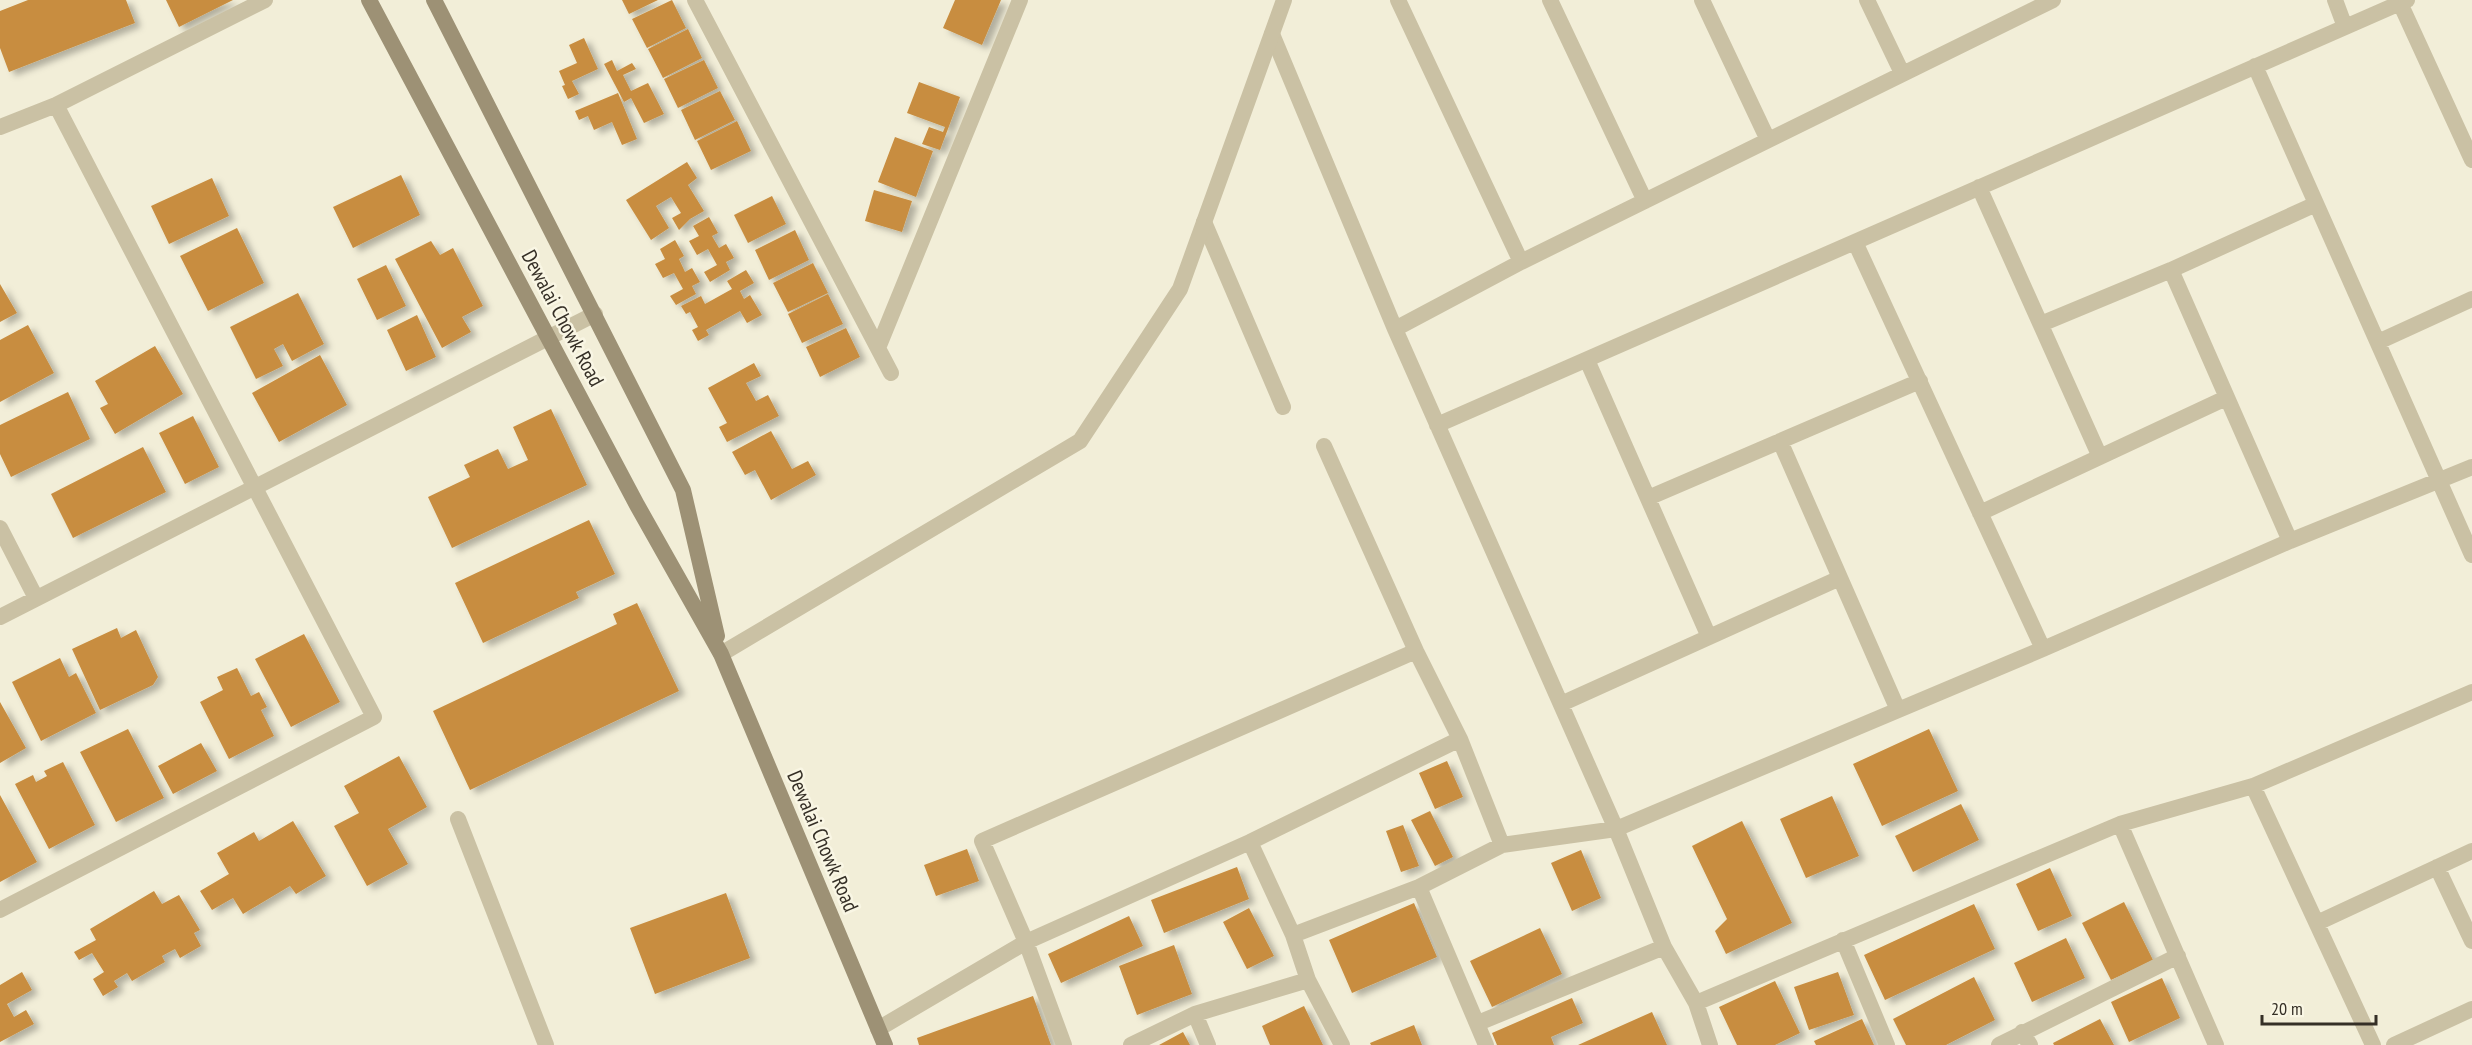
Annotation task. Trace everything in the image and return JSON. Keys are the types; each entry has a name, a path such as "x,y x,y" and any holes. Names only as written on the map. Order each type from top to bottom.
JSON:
{"main road":[{"name":"Dewalai Chowk Road","path":"369,0 637,505 721,654 881,1037"},
{"name":"Dewalai Chowk Road","path":"434,0 683,490 721,654"}],"street":[{"path":"0,127 56,105 265,0"},
{"path":"695,0 891,373"},
{"path":"878,348 1020,0"},
{"path":"721,654 1080,441 1180,289 1284,0"},
{"path":"1398,0 1521,262"},
{"path":"1550,0 1645,201"},
{"path":"1702,0 1768,140"},
{"path":"1867,0 1902,74"},
{"path":"1395,329 1521,262 1902,74 2030,5 2053,0"},
{"path":"2335,0 2345,27"},
{"path":"1437,425 2404,2 2470,150"},
{"path":"1272,34 1395,329 1616,829 1664,947 1696,1003 1710,1045"},
{"path":"2255,66 2472,555"},
{"path":"0,910 374,717 56,105"},
{"path":"1979,187 2100,457"},
{"path":"2041,324 2171,270 2316,204"},
{"path":"1204,222 1283,407"},
{"path":"1855,242 2043,648"},
{"path":"2171,270 2290,541"},
{"path":"2378,342 2472,299"},
{"path":"0,617 595,314"},
{"path":"1587,360 1709,637"},
{"path":"1648,498 1920,381"},
{"path":"1980,513 2226,398"},
{"path":"1780,441 1898,710"},
{"path":"1324,446 1416,651 1460,739 1502,845"},
{"path":"1293,935 1419,887 1502,845 1616,829 2290,541 2472,467"},
{"path":"0,528 36,598"},
{"path":"1560,704 1840,578"},
{"path":"1064,1045 1026,942 982,841 1416,651"},
{"path":"1696,1003 2120,824 2253,786 2472,692"},
{"path":"881,1037 1026,942 1250,842 1460,739"},
{"path":"2253,786 2373,1045"},
{"path":"458,819 546,1045"},
{"path":"2120,824 2217,1045"},
{"path":"1250,842 1293,935 1308,980 1342,1045"},
{"path":"2317,923 2472,851"},
{"path":"2437,867 2472,941"},
{"path":"1419,887 1486,1045"},
{"path":"1843,940 1887,1045"},
{"path":"1478,1023 1664,947"},
{"path":"1999,1045 2026,1038 2178,956"},
{"path":"1131,1045 1195,1014 1308,980"},
{"path":"2394,1045 2472,1009"},
{"path":"1195,1014 1208,1045"}],"building":[{"path":"28,0 126,0 135,23 9,72 0,48 0,11"},
{"path":"166,0 233,0 179,27"},
{"path":"622,0 658,0 629,14"},
{"path":"672,0 686,28 647,48 632,19"},
{"path":"955,0 1001,0 982,45 943,28"},
{"path":"688,29 702,58 663,78 648,49"},
{"path":"584,38 598,69 572,81 579,94 568,99 559,71 577,63 569,45"},
{"path":"612,60 617,71 632,63 636,69 623,75 631,91 648,83 664,114 644,123 631,98 624,102 604,64"},
{"path":"704,60 718,88 678,108 664,79"},
{"path":"919,82 960,97 940,150 922,144 929,127 943,132 945,127 907,113"},
{"path":"720,91 735,120 695,140 681,110"},
{"path":"618,93 637,139 622,145 612,122 594,130 588,116 579,120 575,111"},
{"path":"737,121 751,151 711,170 697,141"},
{"path":"895,137 933,151 916,197 878,182"},
{"path":"687,162 697,178 688,185 704,211 690,219 679,230 672,218 681,213 671,197 656,206 669,228 651,240 626,200"},
{"path":"401,175 420,215 353,248 333,207"},
{"path":"212,178 229,216 169,244 151,206"},
{"path":"874,190 912,201 902,232 865,221"},
{"path":"772,196 786,224 748,243 734,215"},
{"path":"709,217 718,233 712,236 719,248 726,244 734,258 726,262 730,270 710,282 704,272 717,265 708,249 697,255 689,241 699,236 693,226"},
{"path":"237,228 264,283 208,311 180,256"},
{"path":"795,230 809,260 769,280 755,250"},
{"path":"675,240 684,256 679,259 685,272 692,268 700,282 692,286 696,294 676,305 670,296 683,289 674,273 663,278 655,264 665,259 660,249"},
{"path":"431,241 440,255 453,248 483,306 462,317 471,332 442,348 395,259"},
{"path":"813,263 828,293 788,312 773,283"},
{"path":"386,265 406,306 377,320 357,279"},
{"path":"746,270 754,283 740,291 744,299 750,295 762,315 747,323 740,311 706,330 709,335 698,341 692,330 698,327 690,312 686,314 681,306 701,296 705,304 732,289 727,281"},
{"path":"0,284 17,313 0,322"},
{"path":"298,293 324,344 292,361 283,344 274,349 283,366 256,379 230,327"},
{"path":"828,294 843,324 802,343 788,314"},
{"path":"417,315 436,357 406,371 387,330"},
{"path":"28,325 54,373 0,402 0,340"},
{"path":"846,328 860,357 820,377 806,347"},
{"path":"155,346 183,394 115,434 100,408 108,404 95,381"},
{"path":"320,355 347,405 279,442 252,393"},
{"path":"754,363 761,376 746,383 756,401 768,395 779,416 727,442 719,427 727,423 708,388"},
{"path":"68,392 90,439 11,477 0,454 0,425"},
{"path":"551,409 587,485 452,548 428,497 470,477 464,465 498,449 508,469 528,460 513,427"},
{"path":"193,416 219,467 185,484 159,433"},
{"path":"771,431 792,469 808,461 816,475 771,500 755,470 745,475 732,452"},
{"path":"143,447 166,492 73,538 51,494"},
{"path":"589,520 615,574 576,592 579,598 483,643 455,583"},
{"path":"637,603 679,691 470,790 433,711 617,624 613,614"},
{"path":"117,628 121,638 136,630 158,677 153,685 100,710 72,649"},
{"path":"304,634 340,702 291,727 255,659"},
{"path":"60,658 69,677 76,673 96,713 41,741 12,682"},
{"path":"237,668 251,696 259,692 267,707 261,710 274,736 229,759 200,702 223,690 217,677"},
{"path":"0,702 26,748 0,763"},
{"path":"128,729 164,798 116,822 80,752"},
{"path":"1929,729 1958,791 1882,826 1853,764"},
{"path":"201,743 217,771 173,794 158,766"},
{"path":"399,756 427,807 388,829 408,864 367,886 334,826 359,813 344,786"},
{"path":"1447,761 1463,797 1435,809 1419,773"},
{"path":"63,762 95,825 49,849 15,784 33,775 36,782 47,776 44,771"},
{"path":"0,795 37,862 0,882"},
{"path":"1832,796 1859,856 1806,878 1780,819"},
{"path":"1961,804 1979,840 1913,872 1895,836"},
{"path":"1430,811 1453,857 1435,866 1411,820"},
{"path":"293,821 326,876 296,894 290,886 243,914 233,898 212,910 200,891 229,874 217,853 254,832 259,841"},
{"path":"1742,821 1792,923 1726,954 1715,931 1727,919 1692,846"},
{"path":"1403,825 1419,866 1401,872 1386,831"},
{"path":"967,849 979,881 936,896 924,865"},
{"path":"1581,850 1601,898 1572,911 1551,863"},
{"path":"1237,867 1249,899 1164,933 1151,900"},
{"path":"2050,868 2072,916 2038,931 2016,884"},
{"path":"154,891 162,904 179,895 200,930 194,933 201,946 180,958 175,949 162,956 165,962 132,981 127,973 114,981 118,987 103,996 93,979 104,972 92,953 79,960 74,952 96,940 90,929"},
{"path":"726,893 750,958 655,994 630,928"},
{"path":"2124,902 2153,960 2111,980 2082,923"},
{"path":"1414,903 1437,957 1352,993 1329,940"},
{"path":"1974,904 1995,949 1885,1000 1864,955"},
{"path":"1249,908 1274,956 1247,969 1223,922"},
{"path":"1129,916 1143,946 1061,983 1048,954"},
{"path":"1540,928 1562,974 1492,1007 1470,961"},
{"path":"2066,938 2085,978 2032,1002 2014,963"},
{"path":"1174,945 1192,994 1137,1015 1119,966"},
{"path":"22,972 32,990 7,1004 14,1017 26,1010 34,1024 0,1042 0,985"},
{"path":"1838,972 1854,1015 1809,1030 1794,987"},
{"path":"1974,977 1995,1020 1946,1045 1906,1045 1893,1019"},
{"path":"2162,978 2180,1018 2129,1042 2111,1002"},
{"path":"1775,981 1800,1033 1775,1045 1737,1045 1719,1007"},
{"path":"1033,996 1051,1045 919,1045 917,1038"},
{"path":"1572,998 1583,1023 1551,1037 1554,1045 1497,1045 1492,1033"},
{"path":"1304,1006 1323,1045 1270,1045 1262,1026"},
{"path":"1652,1012 1667,1045 1578,1045"},
{"path":"1862,1019 1874,1045 1816,1045 1814,1041"},
{"path":"2100,1019 2114,1045 2054,1045 2053,1043"},
{"path":"1414,1025 1422,1045 1371,1045 1370,1043"},
{"path":"1183,1032 1190,1045 1159,1045"}]}
